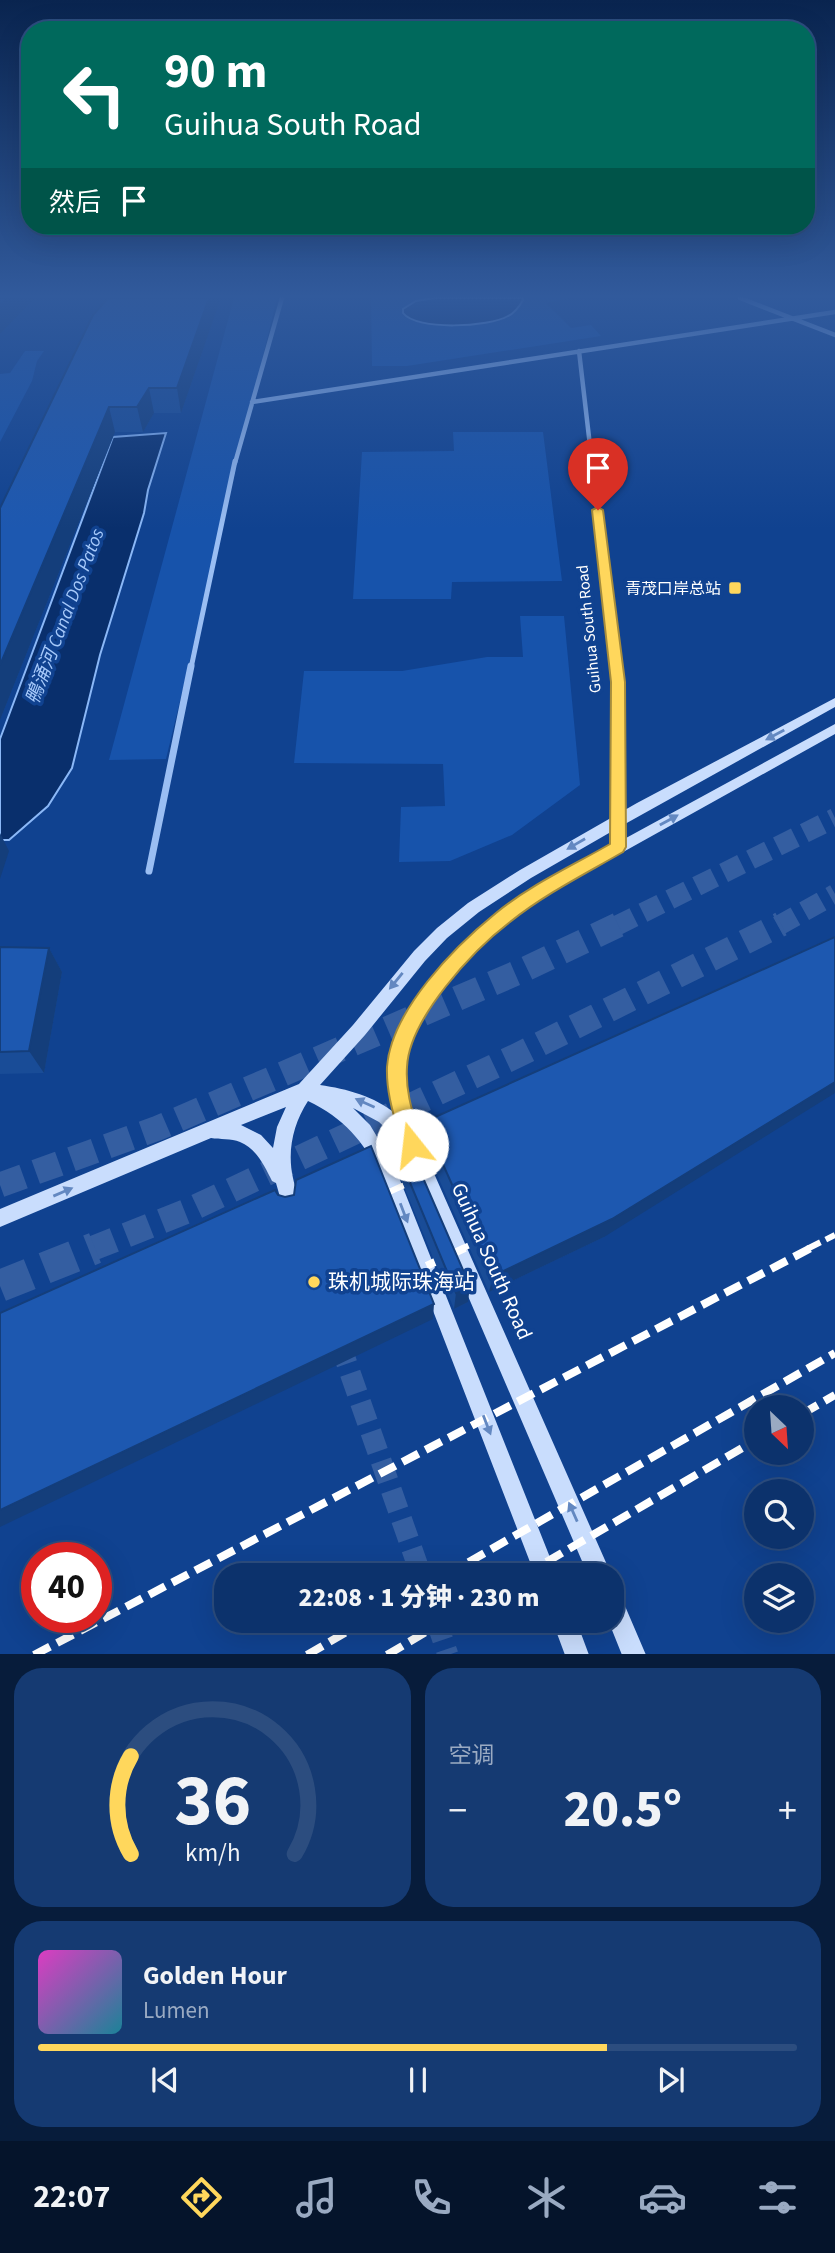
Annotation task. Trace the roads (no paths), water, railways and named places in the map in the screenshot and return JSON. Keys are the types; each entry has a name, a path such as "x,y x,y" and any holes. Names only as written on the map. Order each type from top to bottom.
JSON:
{"street":[{"path":"149,871 231,476 260,375"},
{"path":"252,402 424,375"},
{"name":"Guihua South Road","path":"582,375 618,682 618,847"},
{"path":"206,1131 231,1130 262,1146 289,1199 280,1158 290,1111 303,1091 363,1025 403,973 441,933 529,872 619,819 835,702"},
{"name":"Guihua South Road","path":"595,1563 412,1145 399,1098 397,1065 406,1032 420,1005 456,963 501,918 532,896 835,728"},
{"path":"303,1091 325,1100 361,1125 388,1171 541,1563"},
{"path":"0,1218 303,1091 360,1100 391,1119 412,1145"},
{"path":"624,1629 635,1654"},
{"path":"569,1633 577,1654"}],"water":[{"name":"鴨涌河 Canal Dos Patos","path":"166,433 100,655 72,768 48,806 9,840 0,840 0,739 113,437"}],"tunnel":[{"path":"616,926 835,818"},
{"path":"778,926 835,894"},
{"path":"0,1185 158,1128 521,971 620,924"},
{"path":"91,1249 187,1211 516,1056 781,924"},
{"path":"0,1286 95,1248"},
{"path":"340,1344 417,1563"},
{"path":"440,1633 448,1654"}],"railway":[{"path":"371,1200 454,1163"},
{"path":"807,1249 835,1235"},
{"path":"461,1249 485,1238"},
{"path":"403,1277 465,1248"},
{"path":"36,1654 811,1248"},
{"path":"467,1563 835,1353"},
{"path":"814,1407 835,1395"},
{"path":"545,1563 744,1447"},
{"path":"309,1654 345,1633"},
{"path":"389,1654 424,1633"}],"place":[{"name":"青茂口岸总站","path":"735,588"},
{"name":"珠机城际珠海站","path":"314,1282"}]}
